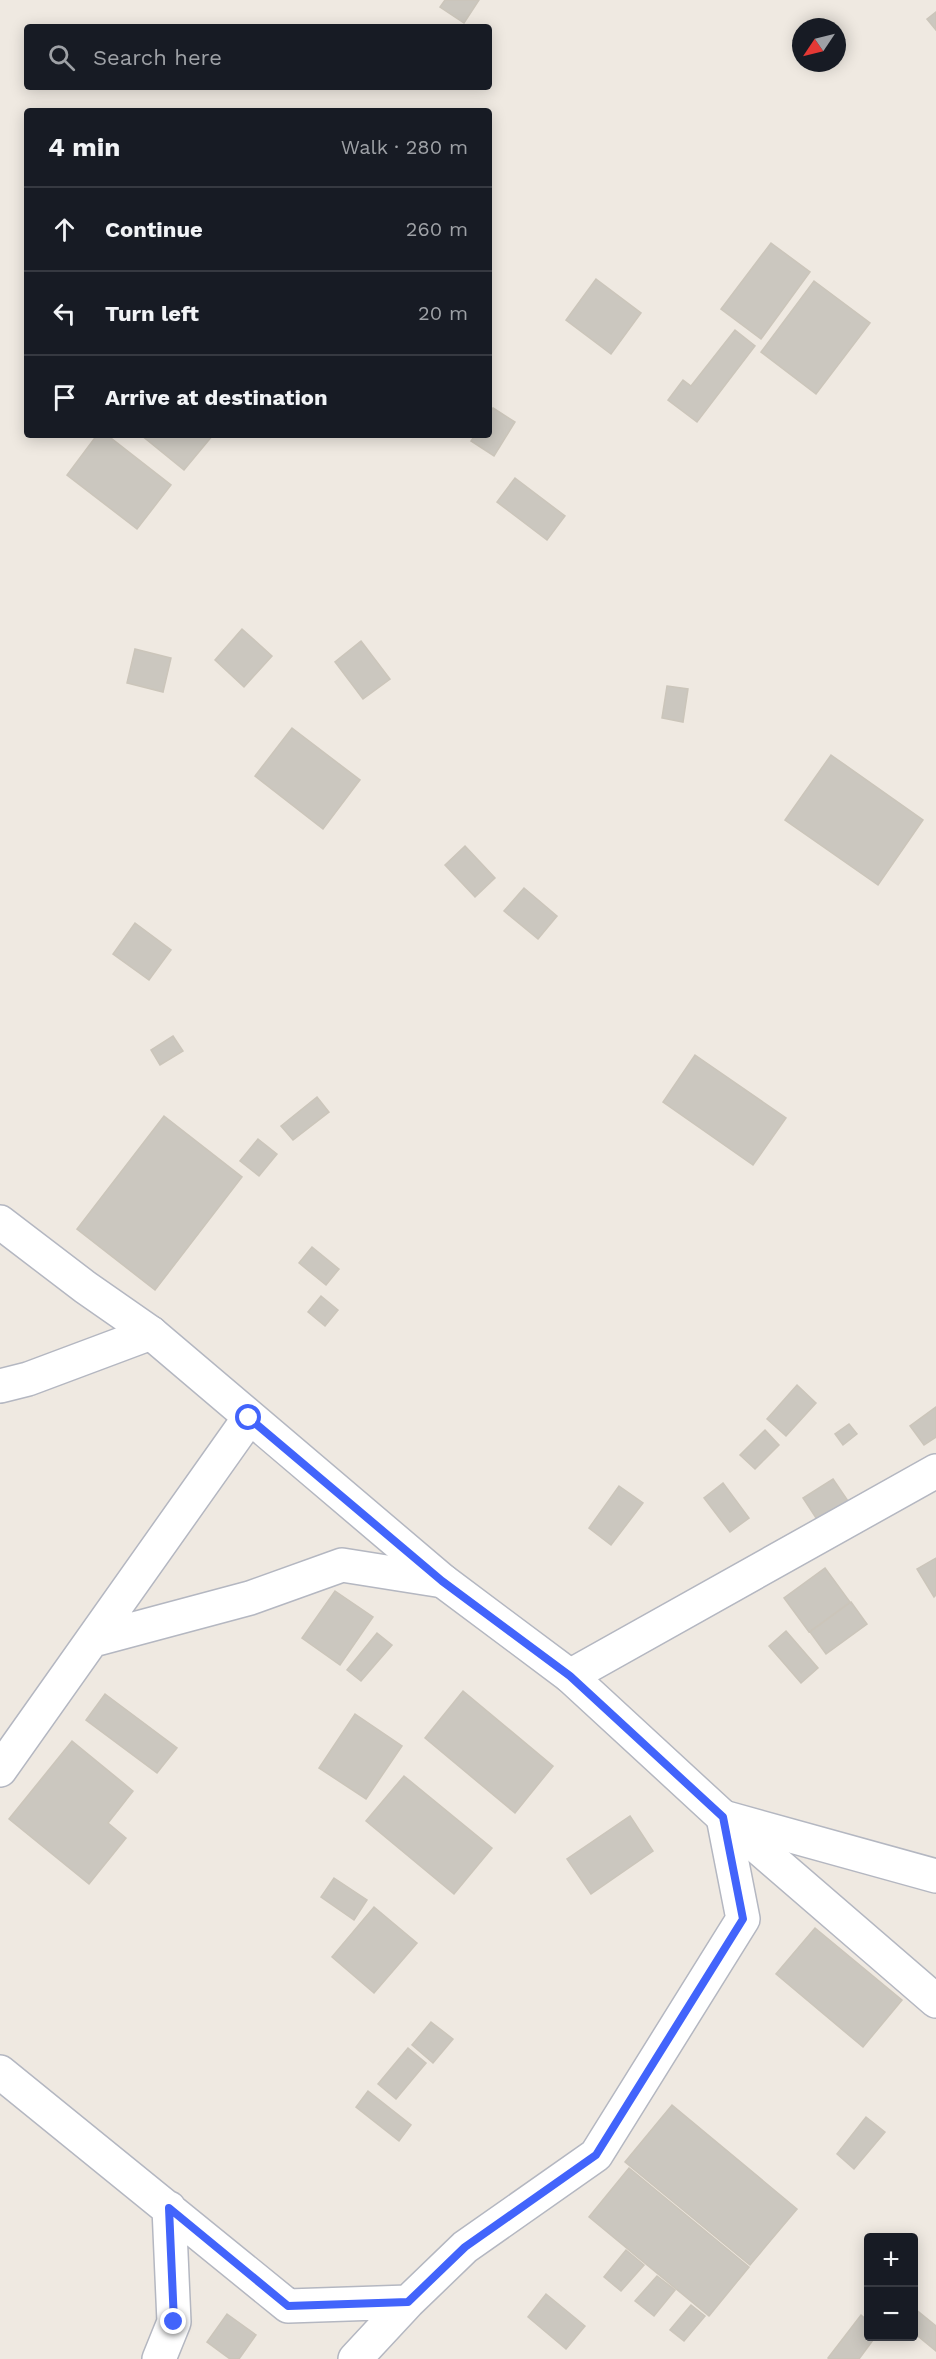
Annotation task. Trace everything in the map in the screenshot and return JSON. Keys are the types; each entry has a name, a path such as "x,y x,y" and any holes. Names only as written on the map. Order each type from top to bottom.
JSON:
{"street":[{"path":"0,1222 151,1333 442,1581 570,1676 723,1817 936,2001"},
{"path":"0,1386 28,1379 151,1333"},
{"path":"0,1770 249,1418"},
{"path":"570,1676 936,1471"},
{"path":"93,1640 250,1598 342,1564 442,1581"},
{"path":"723,1817 936,1876"},
{"path":"355,2359 408,2302 465,2247 596,2155 743,1919 723,1817"},
{"path":"0,2072 288,2306 408,2302"},
{"path":"159,2359 174,2322 169,2208"}],"building":[{"path":"445,0 479,0 464,23 440,7"},
{"path":"936,12 936,30 927,19"},
{"path":"771,243 810,272 761,339 721,309"},
{"path":"596,279 641,313 611,354 566,320"},
{"path":"814,281 870,323 816,394 761,352"},
{"path":"735,330 755,346 697,422 668,400 683,380 691,386"},
{"path":"492,410 515,422 494,456 471,441 473,438 492,438"},
{"path":"95,438 111,438 171,485 137,529 67,475"},
{"path":"145,438 211,438 184,470"},
{"path":"515,478 565,516 547,540 497,502"},
{"path":"242,629 272,656 244,687 215,660"},
{"path":"361,641 390,679 363,699 335,662"},
{"path":"135,649 171,658 163,692 127,683"},
{"path":"667,686 688,689 683,722 662,718"},
{"path":"292,728 360,780 323,829 255,776"},
{"path":"831,755 923,820 878,885 785,820"},
{"path":"465,846 495,878 475,897 445,865"},
{"path":"524,888 557,916 538,939 504,911"},
{"path":"135,923 171,950 149,980 113,954"},
{"path":"173,1036 183,1051 160,1065 151,1050"},
{"path":"695,1055 786,1118 753,1165 663,1102"},
{"path":"317,1097 329,1112 293,1140 281,1126"},
{"path":"164,1116 242,1177 155,1290 77,1229"},
{"path":"258,1139 277,1154 259,1176 240,1161"},
{"path":"312,1247 339,1269 326,1285 299,1263"},
{"path":"321,1296 338,1310 325,1326 308,1312"},
{"path":"797,1385 816,1403 786,1436 767,1419"},
{"path":"936,1407 936,1437 924,1445 910,1426"},
{"path":"849,1424 857,1434 843,1445 835,1434"},
{"path":"765,1430 779,1445 755,1469 740,1455"},
{"path":"833,1479 848,1501 818,1521 803,1498"},
{"path":"723,1483 749,1518 730,1532 704,1498"},
{"path":"619,1486 643,1503 611,1545 589,1528"},
{"path":"936,1558 936,1595 934,1597 917,1569"},
{"path":"825,1568 850,1602 809,1632 784,1598"},
{"path":"335,1591 373,1617 340,1665 302,1638"},
{"path":"851,1602 867,1624 826,1654 810,1632"},
{"path":"786,1631 818,1668 801,1683 769,1646"},
{"path":"377,1633 392,1645 361,1681 347,1670"},
{"path":"463,1691 553,1766 515,1813 425,1738"},
{"path":"105,1694 177,1748 157,1773 86,1720"},
{"path":"355,1714 402,1746 366,1799 319,1768"},
{"path":"72,1741 133,1791 108,1823 126,1838 89,1884 9,1819"},
{"path":"404,1776 492,1848 454,1894 366,1821"},
{"path":"630,1816 653,1851 591,1894 567,1859"},
{"path":"334,1878 367,1900 354,1920 321,1897"},
{"path":"374,1907 417,1943 374,1993 332,1957"},
{"path":"815,1928 902,2000 863,2047 776,1974"},
{"path":"431,2022 453,2039 433,2063 412,2045"},
{"path":"408,2048 426,2063 396,2099 378,2084"},
{"path":"368,2091 411,2125 399,2141 356,2107"},
{"path":"672,2105 797,2209 750,2265 625,2162"},
{"path":"866,2117 885,2132 854,2169 837,2154"},
{"path":"629,2168 749,2267 709,2316 589,2217"},
{"path":"626,2250 644,2265 621,2291 604,2277"},
{"path":"657,2276 675,2290 654,2316 635,2301"},
{"path":"546,2294 585,2326 566,2349 528,2317"},
{"path":"691,2305 705,2316 684,2341 670,2330"},
{"path":"918,2311 936,2326 936,2351 918,2336"},
{"path":"227,2314 256,2335 239,2359 230,2359 207,2342"},
{"path":"861,2315 864,2318 864,2341 872,2341 859,2359 828,2358"}],"route":[{"path":"174,2322 169,2208 288,2306 408,2302 465,2247 596,2155 743,1919 723,1817 570,1676 442,1581 249,1418"}]}
